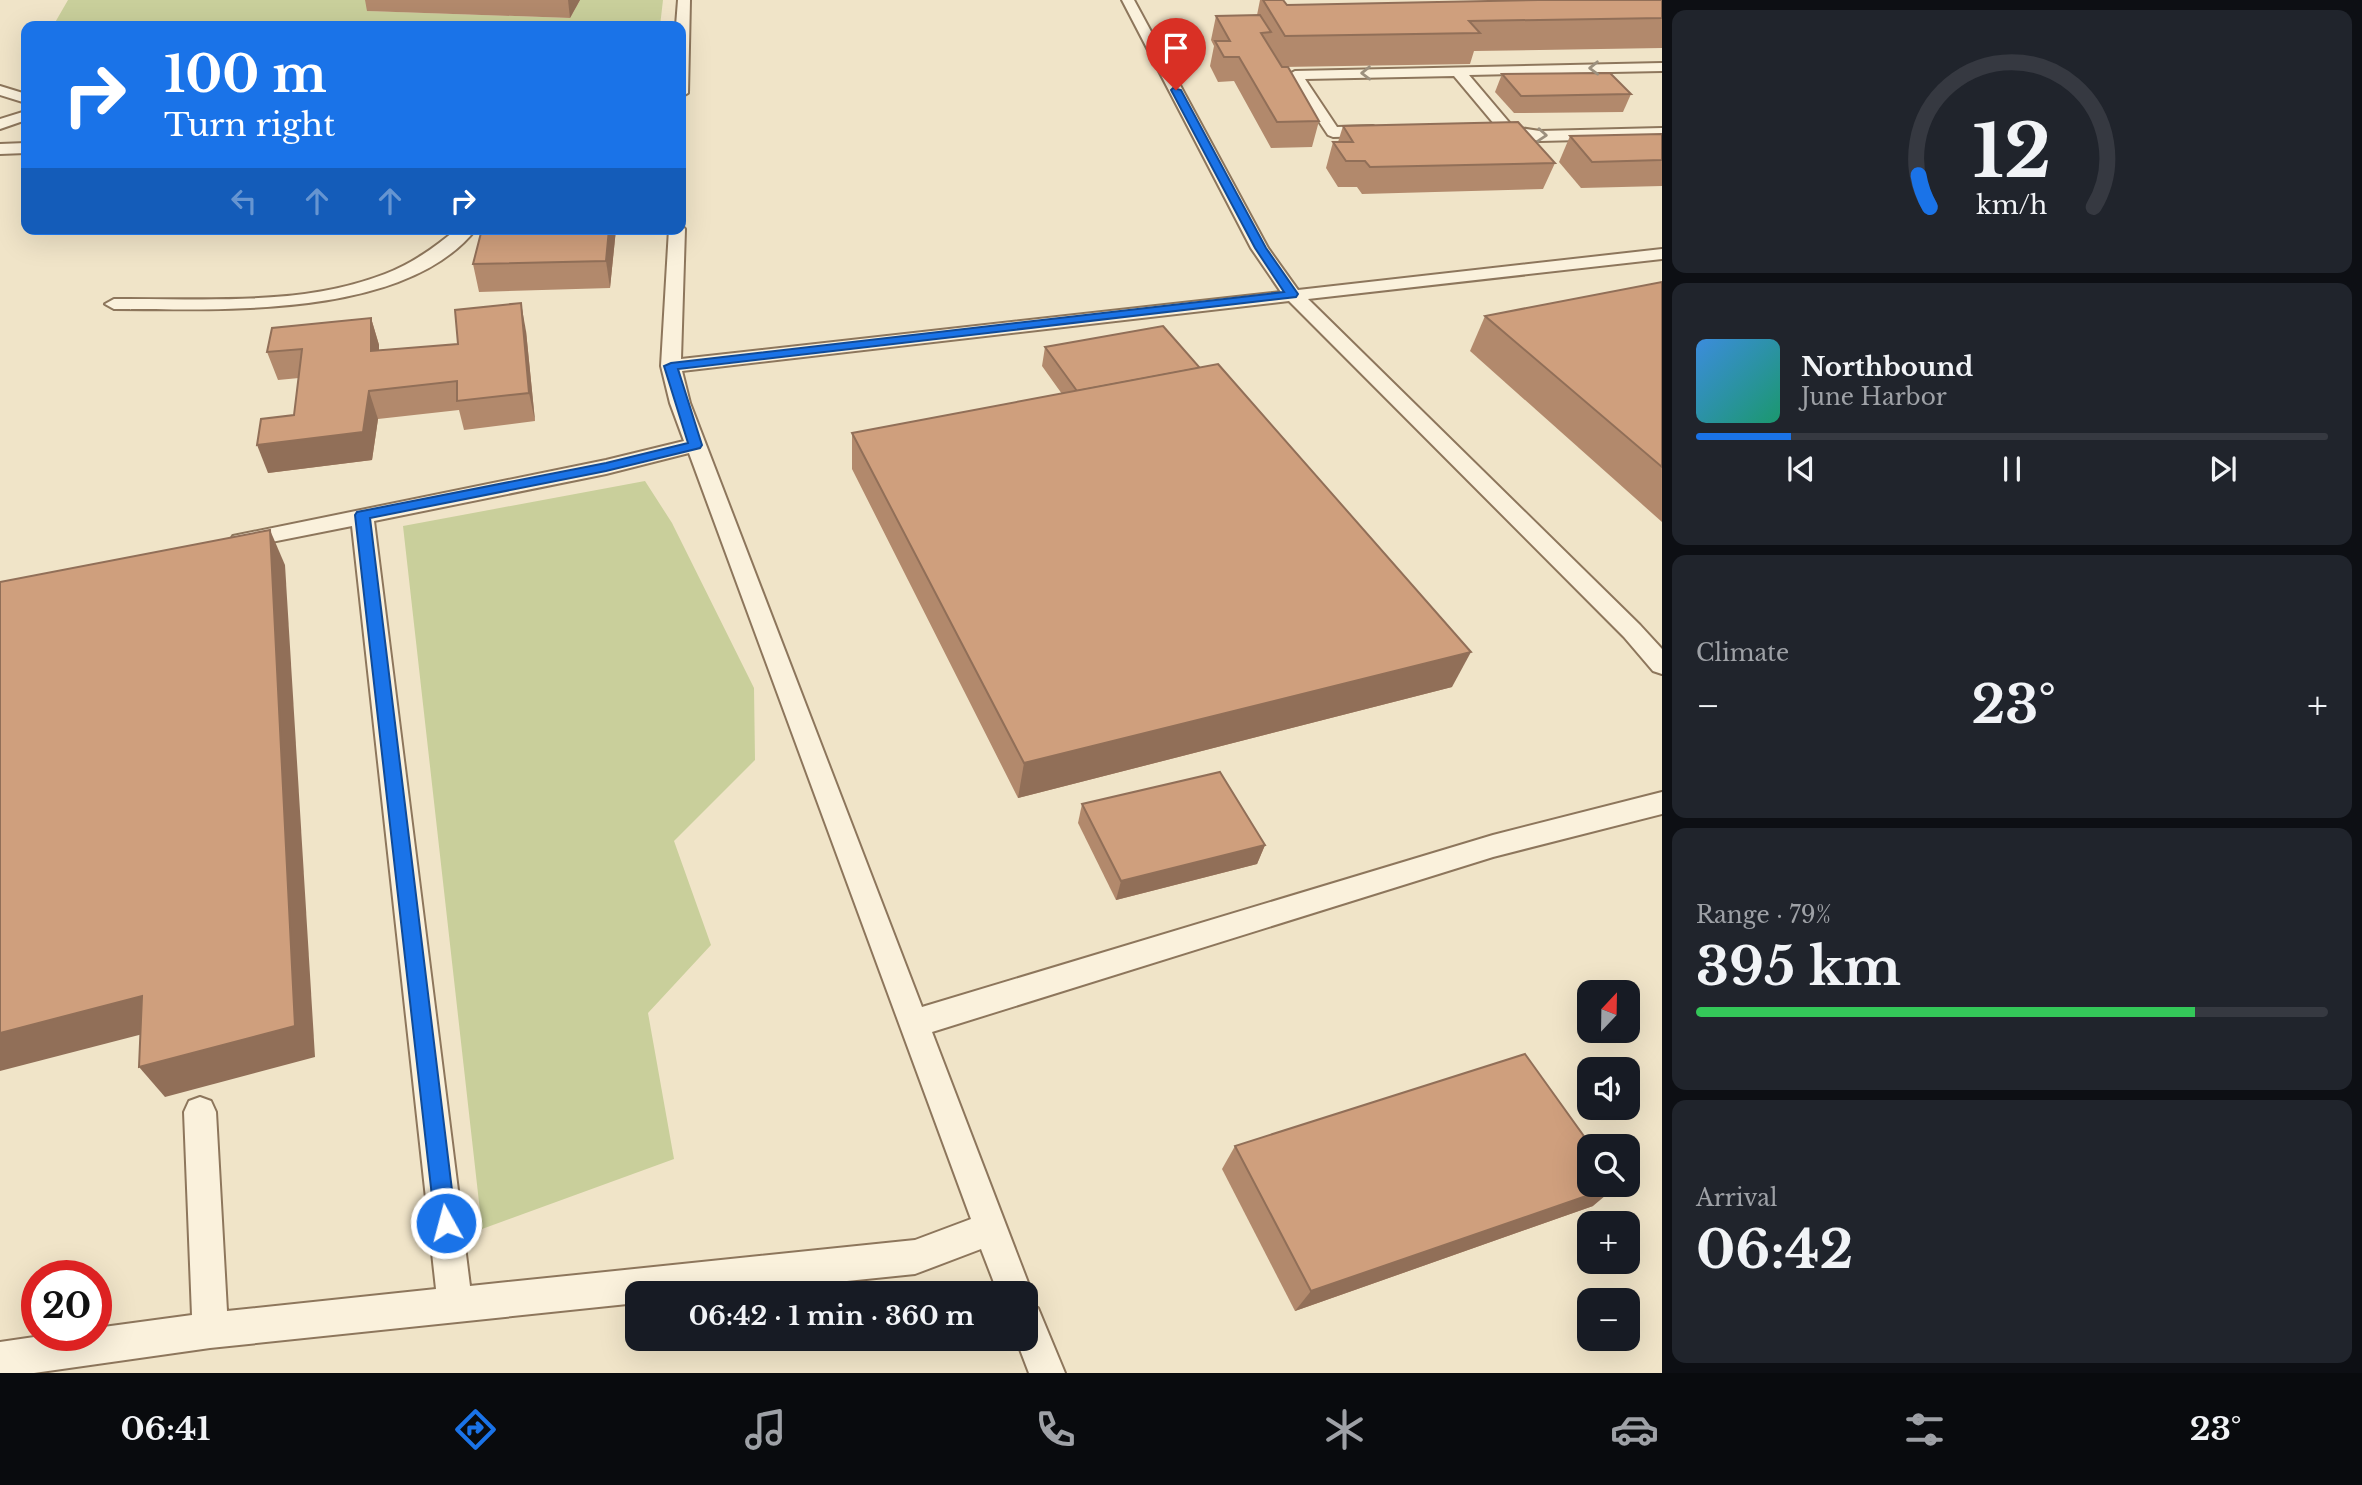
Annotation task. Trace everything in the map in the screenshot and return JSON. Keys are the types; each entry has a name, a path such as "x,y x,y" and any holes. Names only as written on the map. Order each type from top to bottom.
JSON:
{"lane":[{"path":"683,21 684,0"},
{"path":"1128,0 1260,248 1292,294 1632,631 1662,665"},
{"path":"1387,131 1333,132 1295,75 1662,67"},
{"path":"1458,72 1507,129"},
{"path":"0,90 21,97"},
{"path":"0,124 21,117"},
{"path":"1480,130 1507,129 1540,136 1662,133"},
{"path":"0,134 21,133"},
{"path":"0,149 21,148"},
{"path":"114,304 291,302 336,294 370,286 405,273 432,259 461,235"},
{"path":"677,235 671,366 680,403 1010,1281"},
{"path":"671,366 1662,254"},
{"path":"220,545 606,467 696,445"},
{"path":"362,515 455,1305"},
{"path":"912,1024 1493,846 1662,803"},
{"path":"201,1112 210,1331"},
{"path":"0,1360 210,1331 915,1257 990,1229"},
{"path":"1038,1350 1047,1373"}],"green space":[{"path":"68,0 376,0 368,11 570,18 580,0 663,0 661,21 56,21"},
{"path":"645,481 672,523 754,688 755,760 674,841 711,945 648,1013 674,1159 482,1229 403,526"}],"building":[{"path":"1263,0 1283,0 1287,5 1662,0 1662,18 1469,21 1480,33 1285,36"},
{"path":"1260,15 1271,32 1261,33 1282,67 1288,67 1319,121 1277,122 1239,57 1224,57 1215,41 1230,41 1216,16"},
{"path":"1610,73 1631,94 1521,96 1502,74"},
{"path":"1518,122 1555,163 1370,167 1365,161 1346,161 1333,142 1353,142 1343,126"},
{"path":"1662,134 1662,160 1592,162 1570,136"},
{"path":"480,235 608,235 606,261 473,264"},
{"path":"1662,282 1662,467 1485,316"},
{"path":"521,303 529,393 457,401 457,381 369,391 363,432 257,445 261,419 294,415 302,349 267,352 272,328 371,318 371,351 458,344 455,310"},
{"path":"1163,326 1200,368 1077,391 1045,347"},
{"path":"1218,364 1471,652 1024,763 852,433"},
{"path":"270,530 295,1026 139,1067 142,996 0,1033 0,582"},
{"path":"1220,772 1265,845 1121,881 1082,804"},
{"path":"1525,1054 1582,1134 1577,1134 1577,1197 1583,1197 1311,1291 1235,1146"}],"route":[{"path":"446,1223 362,515 606,467 696,445 680,403 671,366 1292,294 1260,248 1176,90"}]}
